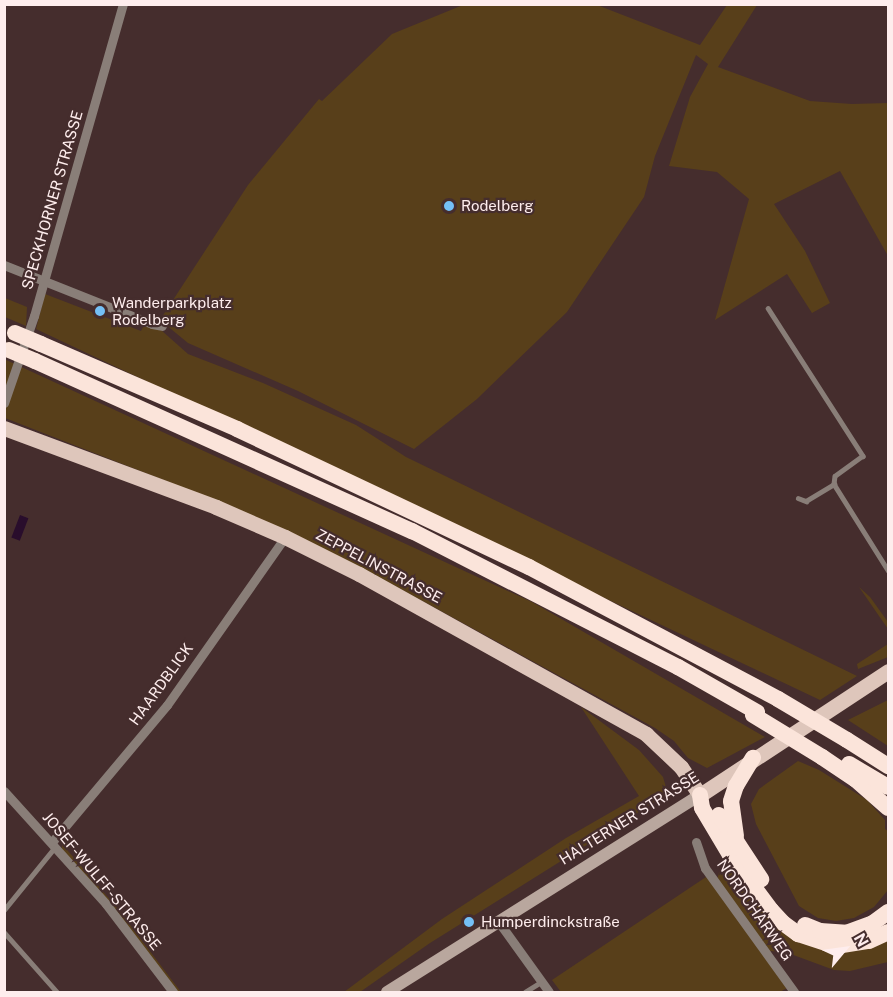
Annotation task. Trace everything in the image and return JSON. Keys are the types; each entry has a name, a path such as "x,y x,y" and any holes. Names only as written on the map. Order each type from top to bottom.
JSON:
{"highway":[{"path":"10,331 237,429 529,567 778,699 888,766"},
{"path":"7,349 412,531 658,657 825,754 888,787"},
{"path":"825,754 888,808"},
{"path":"738,845 731,801 736,786 753,758"},
{"path":"700,795 711,803 787,913 806,926 820,931 846,933 873,923 888,912"},
{"path":"700,795 702,808 730,855 771,910 798,934 823,944 836,946 869,941 888,932"}],"main road":[{"name":"ZEPPELINSTRASSE","path":"4,428 285,537 359,574 646,734 681,767 700,795"},
{"name":"HALTERNER STRASSE","path":"387,993 700,795 888,671"}],"street":[{"name":"SPECKHORNER STRASSE","path":"4,403 44,282 123,4"},
{"path":"4,265 162,326"},
{"name":"HAARDBLICK","path":"54,844 167,705 285,537"},
{"name":"JOSEF-WULFF-STRASSE","path":"4,791 106,904 173,993"},
{"name":"NORDCHARWEG","path":"696,842 705,868 794,993"},
{"path":"498,921 549,993"}],"lane":[{"path":"768,308 864,456 835,476 834,484 888,570"},
{"path":"798,498 806,501 834,484"},
{"path":"4,910 54,844"},
{"path":"4,932 57,993"},
{"path":"525,993 541,982"}],"shaded area":[{"path":"463,5 597,5 700,45 727,5 757,5 718,67 810,101 852,104 888,103 888,256 840,171 774,204 805,251 830,303 812,313 787,274 715,320 749,199 717,172 669,166 690,97 708,64 696,55 655,156 644,197 567,312 477,399 414,449 298,391 188,343 160,320 248,185 319,99 322,101 392,34"},
{"path":"45,294 141,331 144,325 161,330 188,354 263,383 356,425 406,457 857,676 820,700 36,329"},
{"path":"5,298 27,307 26,326 5,317"},
{"path":"4,359 532,602 765,737 707,768 688,758 674,741 655,728 364,569 171,483 5,418"},
{"path":"20,515 28,518 20,541 11,537"},
{"path":"859,587 870,597 888,622 888,629"},
{"path":"888,644 888,657 858,669 857,664"},
{"path":"888,700 888,746 848,720"},
{"path":"581,707 639,750 663,777 668,794 430,943 360,992 344,992 442,919 566,838 639,796"},
{"path":"798,761 819,770 867,800 885,820 885,829 888,831 888,890 874,907 854,918 836,921 818,918 799,906 756,824 751,804 759,789"},
{"path":"62,844 117,908 181,992 177,992 62,849"},
{"path":"721,866 727,867 775,922 888,935 888,962 850,971 834,970 788,953 771,951 765,955 787,988 780,992 561,992 552,980 706,877 715,886"}],"place":[{"name":"Rodelberg","path":"449,206"},
{"name":"Wanderparkplatz Rodelberg","path":"100,311"},
{"name":"Humperdinckstraße","path":"469,922"}]}
